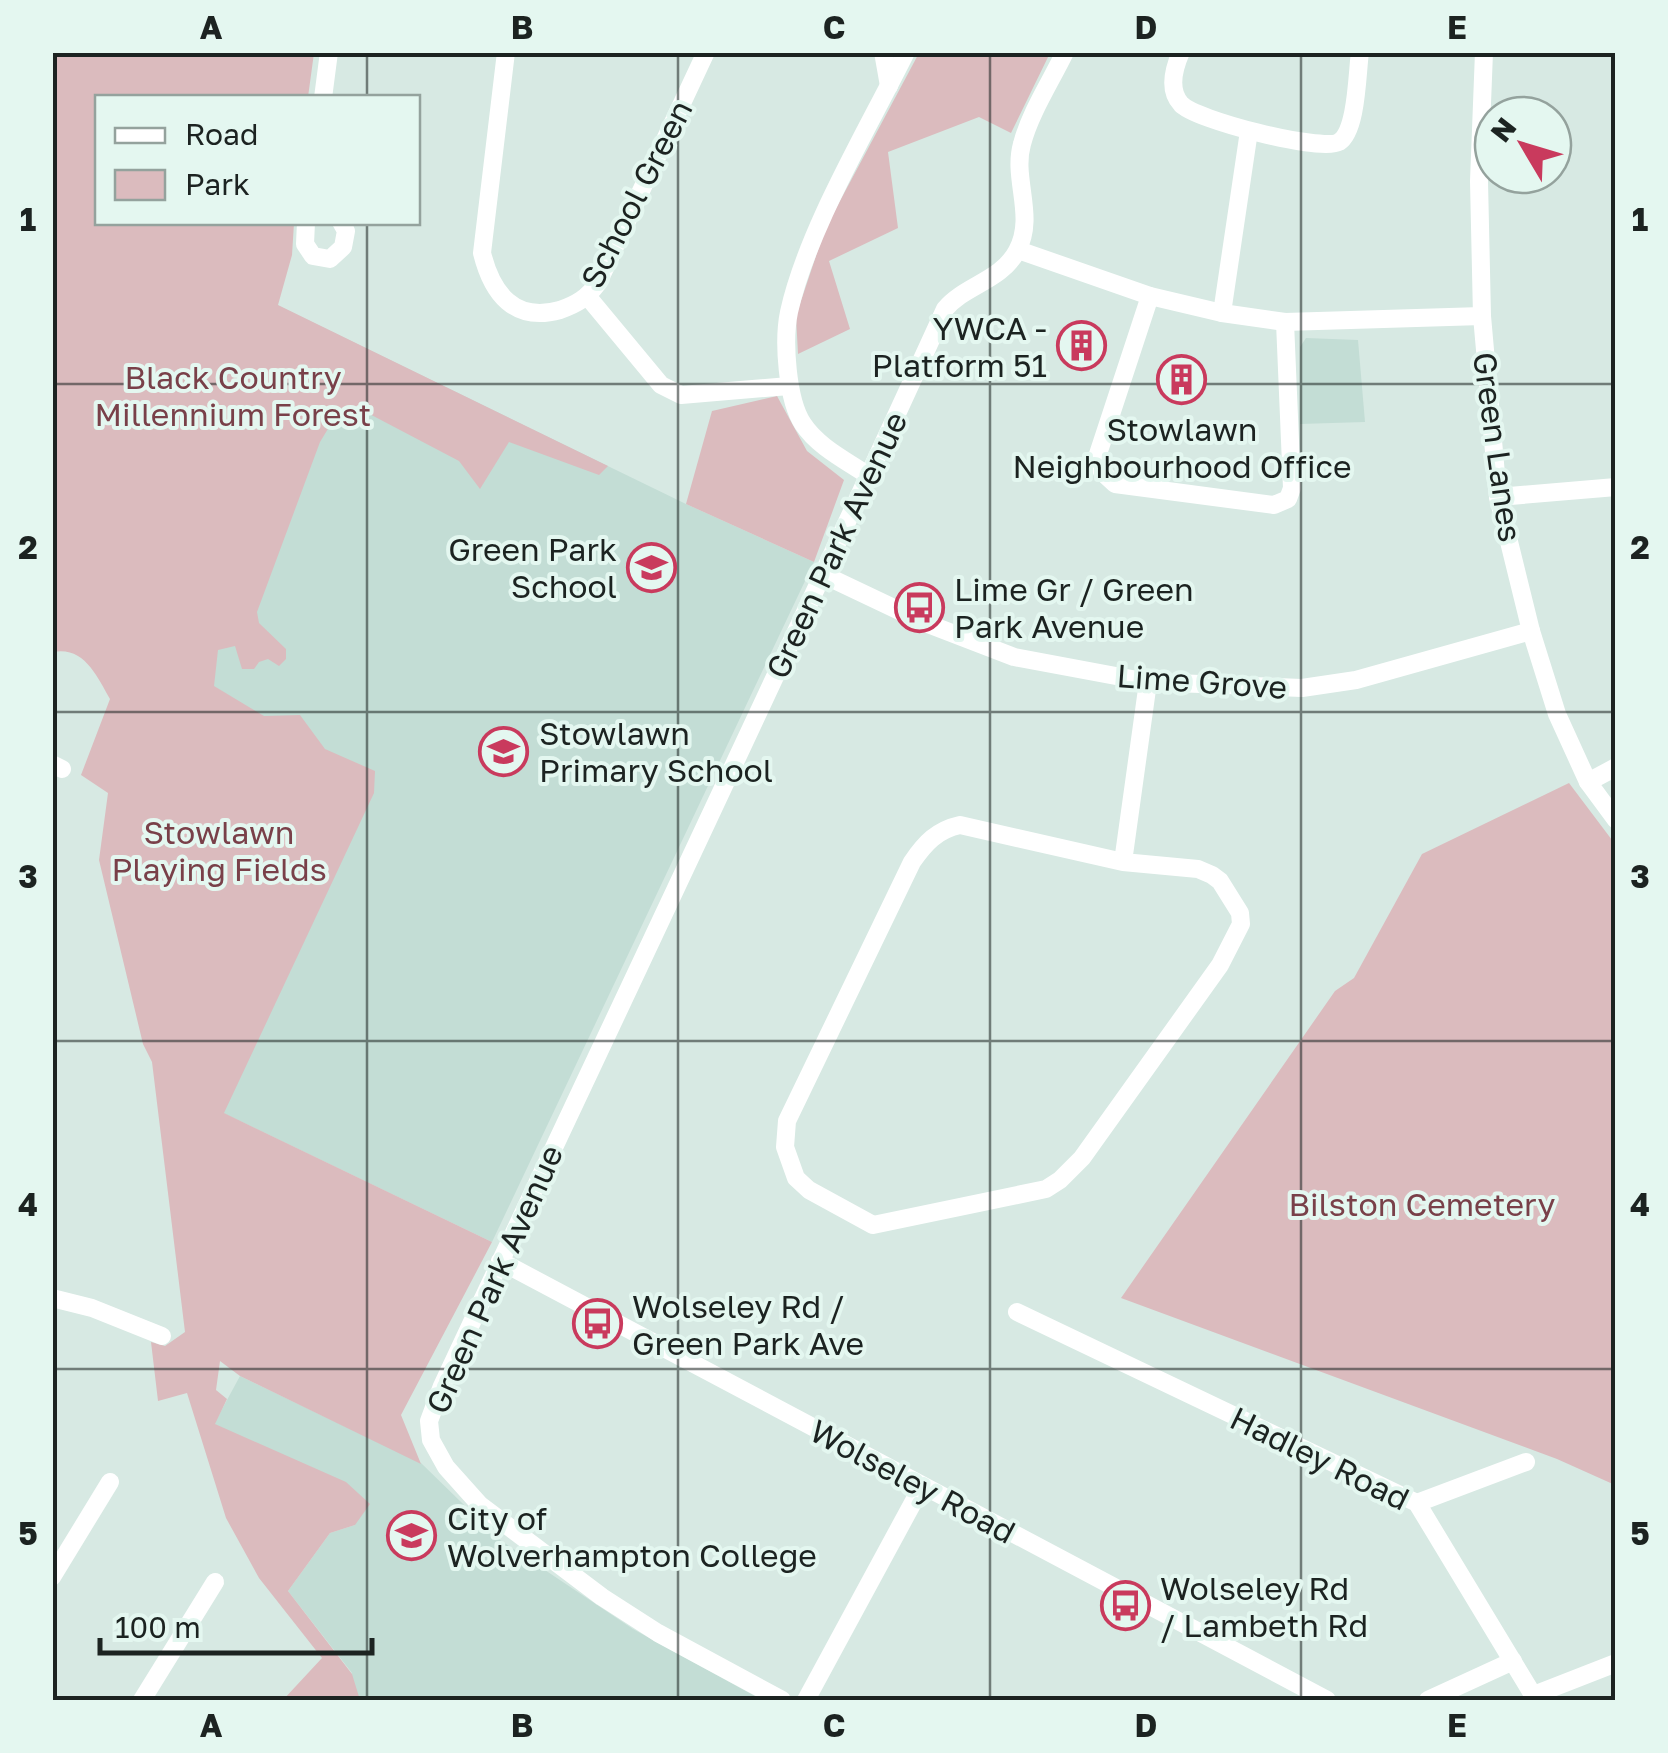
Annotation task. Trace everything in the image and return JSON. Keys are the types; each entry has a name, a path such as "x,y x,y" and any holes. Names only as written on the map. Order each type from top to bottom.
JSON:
{"street":[{"path":"323,95 329,52"},
{"name":"School Green","path":"506,52 482,253 487,274 506,300 532,314 571,306 588,297 598,283 706,52"},
{"path":"883,52 890,86"},
{"path":"869,476 816,440 796,413 789,386 788,314 816,233 906,52"},
{"path":"1065,52 1022,141 1019,159 1026,218 1018,250 1150,296 1222,313 1286,322 1482,316"},
{"path":"1182,52 1174,69 1179,103 1190,111 1249,130 1324,146 1340,141 1350,128 1360,52"},
{"name":"Green Lanes","path":"1484,52 1479,181 1482,316 1498,497 1557,714 1588,782 1616,820"},
{"path":"1222,313 1249,130"},
{"path":"306,225 304,244 314,256 330,260 343,247 346,231 343,225"},
{"name":"Green Park Avenue","path":"782,1700 658,1633 586,1586 480,1505 446,1468 431,1440 429,1420 946,308 953,299 1002,270 1018,250"},
{"path":"1150,296 1098,454 1102,472 1114,484 1274,505 1288,498 1292,488 1286,322"},
{"path":"588,297 662,386 672,392 681,395 789,386"},
{"path":"1498,497 1616,486"},
{"name":"Lime Grove","path":"824,575 923,622 1014,658 1148,682 1302,688 1356,680 1532,631"},
{"path":"1122,862 1148,682"},
{"path":"1588,782 1616,767"},
{"path":"960,825 1122,862 1198,869 1212,876 1220,881 1240,913 1241,924 1209,980 1082,1158 1060,1180 1046,1190 874,1225 809,1190 796,1178 785,1147 788,1120 912,862 927,842 945,828 960,825"},
{"name":"Wolseley Road","path":"500,1261 1327,1700"},
{"path":"52,1298 92,1308 162,1336"},
{"name":"Hadley Road","path":"1017,1312 1417,1502 1535,1698"},
{"path":"1417,1502 1526,1462"},
{"path":"52,1577 110,1482"},
{"path":"806,1700 922,1486"},
{"path":"142,1700 215,1582"},
{"path":"1428,1700 1513,1661"},
{"path":"1535,1698 1616,1662"}],"shaded area":[{"name":"Stowlawn Primary School","path":"277,305 814,562 492,1242 223,1113 373,793 193,710"},
{"path":"1306,338 1358,340 1365,422 1300,424 1300,347"},
{"name":"City of Wolverhampton College","path":"240,1376 421,1463 500,1540 633,1629 762,1700 345,1700 352,1673 288,1591 330,1533 355,1525 214,1424"}],"green space":[{"name":"Stowlawn Playing Fields","path":"53,52 314,53 308,95 95,95 95,225 294,225 292,255 278,305 608,466 599,475 509,442 480,489 459,461 360,409 337,414 320,442 257,612 259,623 286,649 286,659 279,666 268,659 254,669 242,669 235,646 218,650 214,686 264,716 300,715 325,749 375,771 374,793 224,1113 492,1242 401,1415 421,1464 240,1376 220,1361 216,1390 227,1399 215,1424 346,1482 370,1504 355,1525 330,1533 288,1591 352,1674 360,1700 283,1700 322,1658 259,1578 226,1518 187,1393 158,1401 151,1342 165,1346 185,1332 152,1062 143,1044 99,860 108,793 81,775 110,699 81,658 64,651 53,652"},
{"path":"919,53 1050,53 1011,133 979,117 888,152 898,228 829,261 850,329 798,354 796,316 825,229"},
{"path":"777,396 807,451 844,480 814,562 686,504 712,411"},
{"name":"Bilston Cemetery","path":"1569,783 1615,844 1615,1485 1557,1459 1121,1298 1335,991 1354,978 1422,854"}],"place":[{"name":"YWCA - Platform 51","path":"1082,346"},
{"name":"Stowlawn Neighbourhood Office","path":"1182,379"},
{"name":"Green Park School","path":"652,567"},
{"name":"Lime Gr / Green Park Avenue","path":"919,607"},
{"name":"Stowlawn Primary School","path":"504,751"},
{"name":"Wolseley Rd / Green Park Ave","path":"597,1324"},
{"name":"City of Wolverhampton College","path":"412,1536"},
{"name":"Wolseley Rd / Lambeth Rd","path":"1125,1606"}],"park label":[{"name":"Black Country Millennium Forest","path":"233,396"}]}
